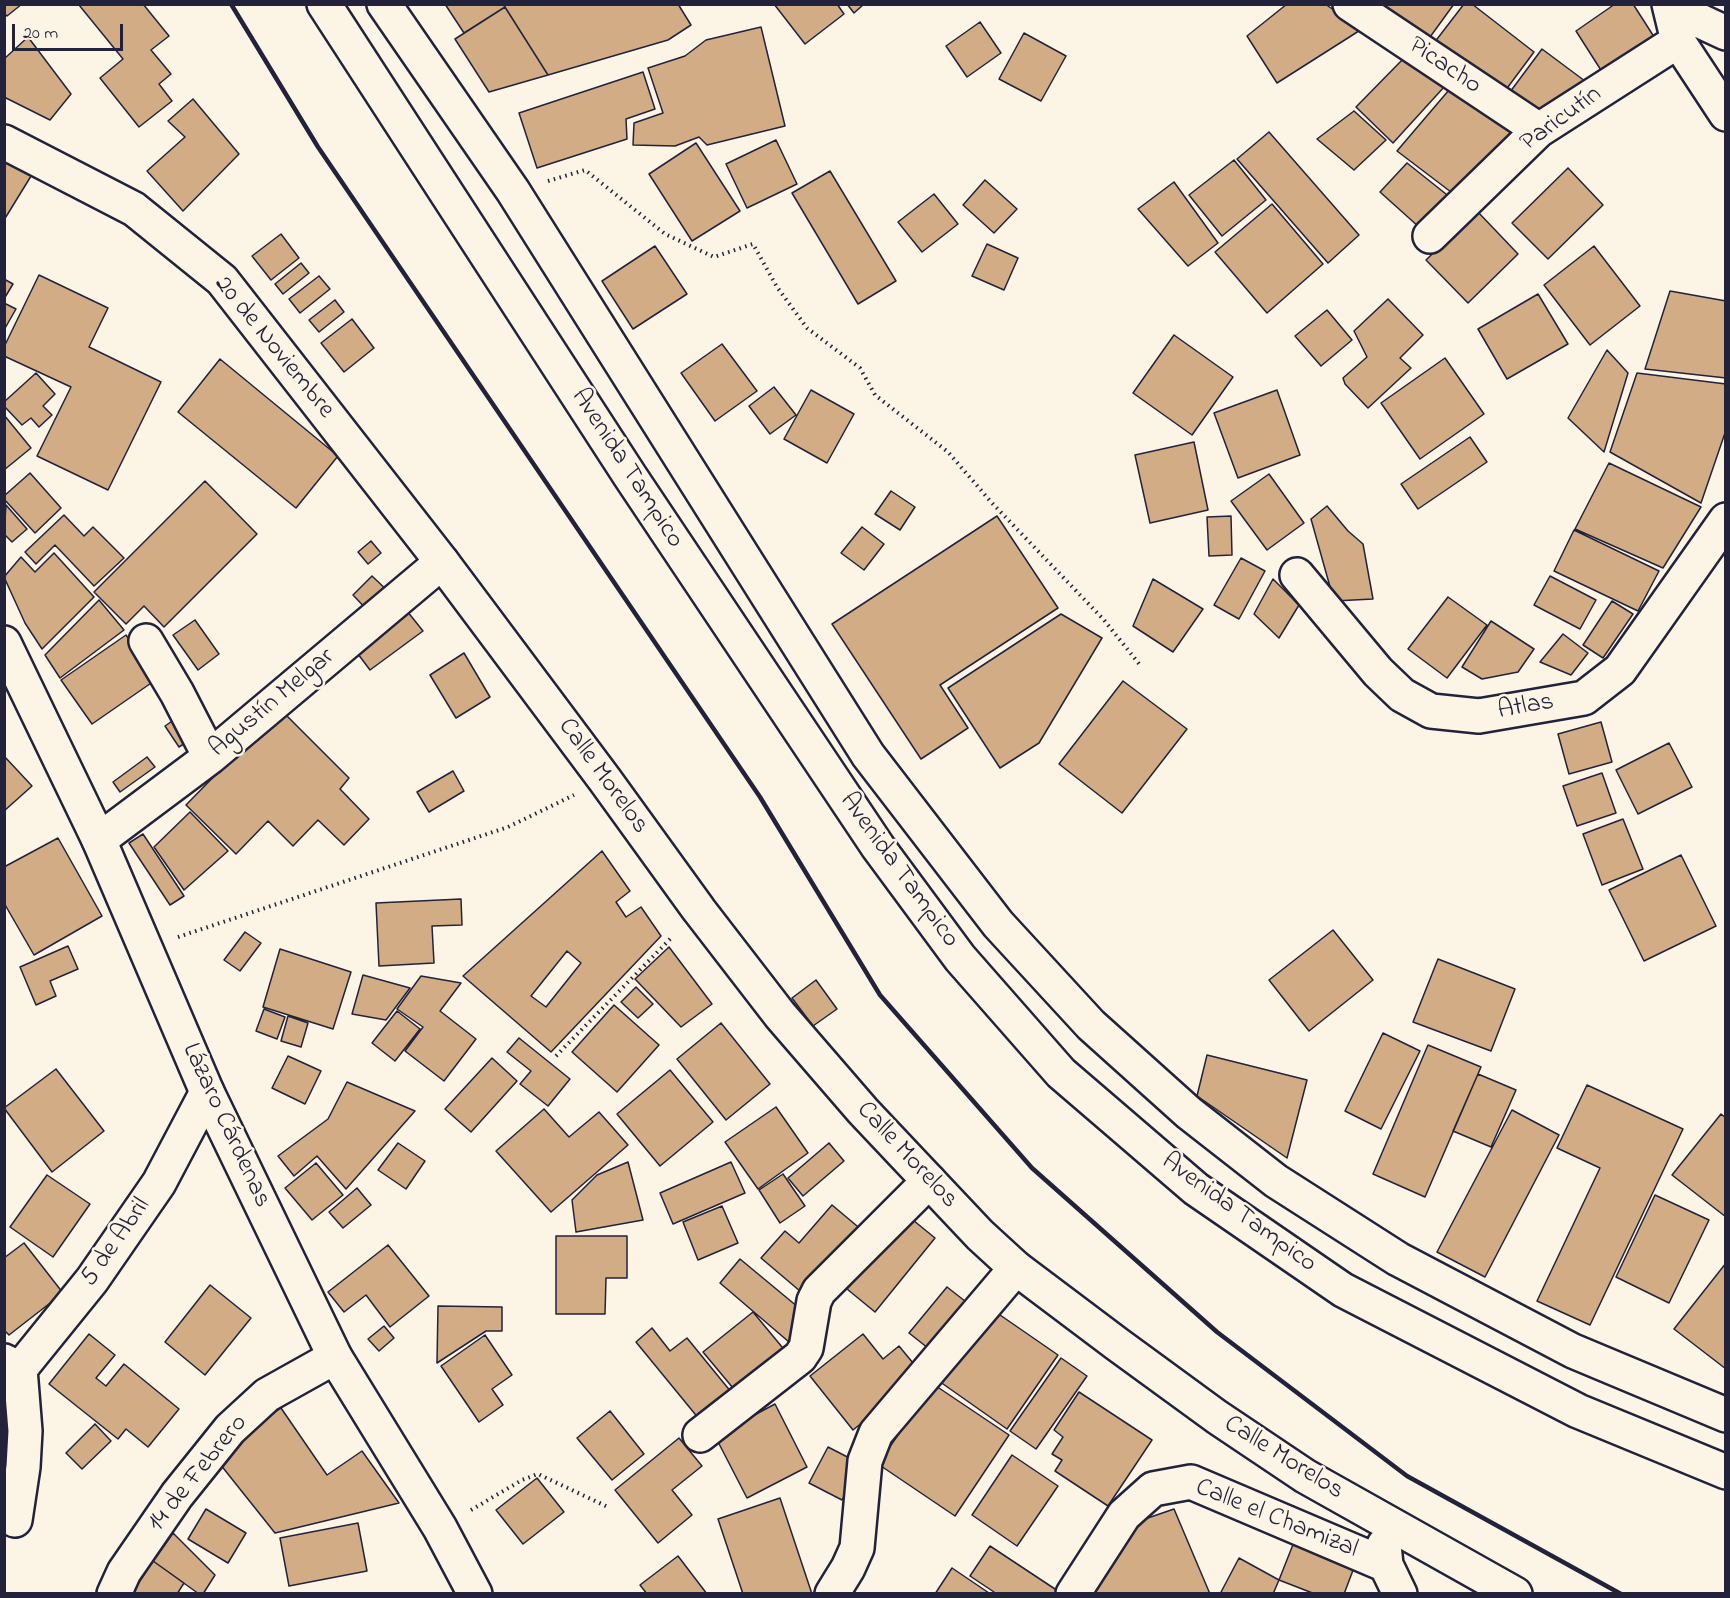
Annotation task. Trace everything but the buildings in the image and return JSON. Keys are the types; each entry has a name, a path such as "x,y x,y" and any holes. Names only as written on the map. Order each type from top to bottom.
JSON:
{"street":[{"name":"Avenida Tampico","path":"324,4 630,476 878,847 960,958 1061,1073 1196,1189 1343,1290 1578,1411 1725,1472"},
{"name":"Avenida Tampico","path":"384,4 513,191 868,755 998,924 1091,1025 1189,1113 1276,1181 1398,1259 1573,1351 1725,1415"},
{"name":"Picacho","path":"1350,4 1539,130"},
{"path":"1670,6 1725,33"},
{"path":"1670,6 1678,42 1725,114"},
{"name":"Paricutín","path":"1430,236 1539,130 1678,42"},
{"name":"20 de Noviembre","path":"4,142 134,209 222,280 442,562"},
{"name":"Atlas","path":"1297,575 1378,672 1402,695 1431,711 1479,716 1584,698 1620,670 1725,520"},
{"name":"Agustín Melgar","path":"99,840 210,758 442,562"},
{"name":"Calle Morelos","path":"442,562 699,910 780,1015 863,1111 980,1235 1016,1268 1218,1417 1305,1476 1515,1593"},
{"path":"146,641 177,693 210,758"},
{"name":"Lázaro Cárdenas","path":"4,643 99,840 207,1092 335,1357 440,1528 475,1593"},
{"name":"5 de Abril","path":"13,1365 92,1280 159,1183 207,1092"},
{"path":"700,1435 800,1357 806,1348 814,1301 819,1291 929,1181"},
{"path":"832,1593 848,1568 857,1548 865,1461 876,1433 1016,1268"},
{"name":"14 de Febrero","path":"114,1593 124,1572 177,1495 230,1429 267,1395 335,1357"},
{"path":"13,1365 25,1431 23,1467 15,1521"},
{"name":"Calle el Chamizal","path":"1073,1593 1124,1515 1153,1489 1191,1482 1393,1579"},
{"path":"1382,1518 1393,1579"}],"path":[{"path":"513,191 585,170 665,234 714,257 753,244 777,287 807,328 860,368 875,395 948,452 992,503 1104,620 1140,666"},
{"path":"146,948 508,827 605,780"},
{"path":"556,1056 699,910"},
{"path":"440,1528 522,1480 538,1474 610,1508"}],"railway":[{"path":"231,4 318,147 760,797 880,995 1032,1168 1217,1332 1407,1476 1621,1594"}]}
